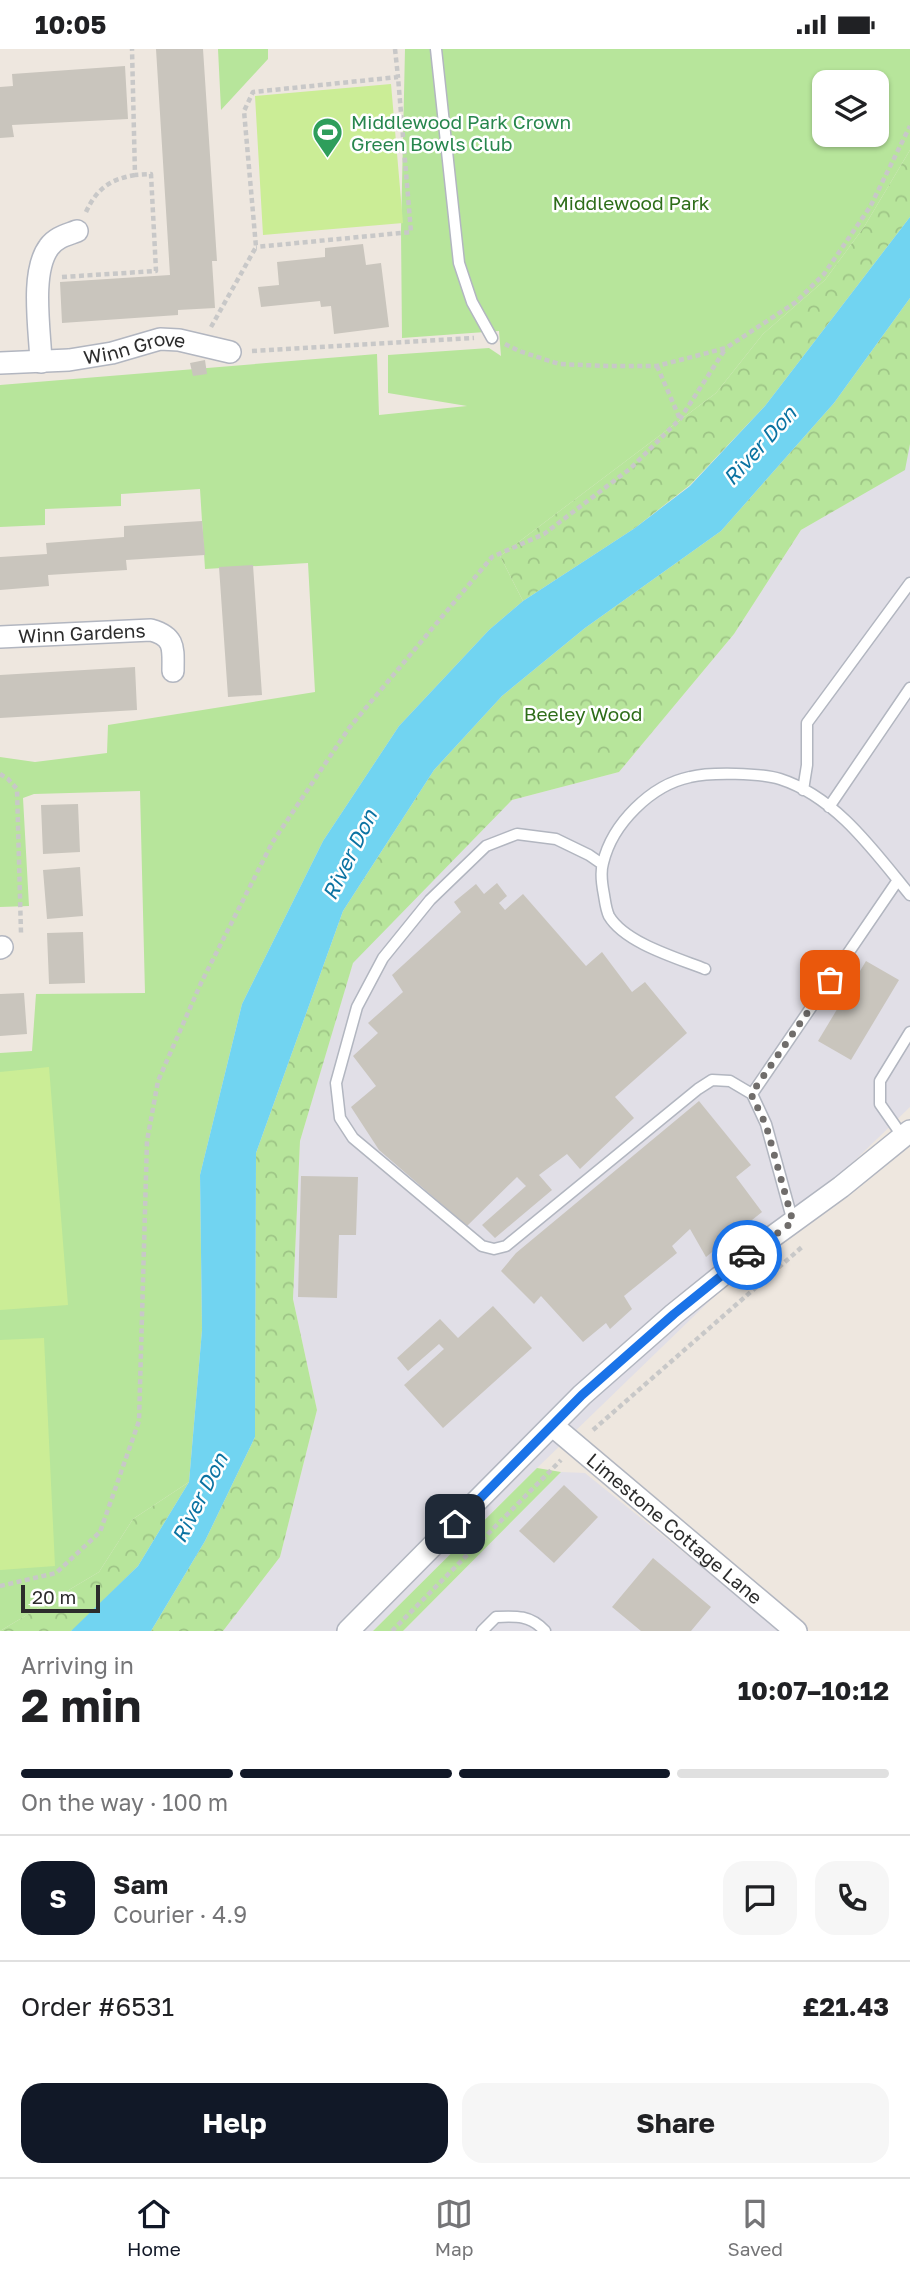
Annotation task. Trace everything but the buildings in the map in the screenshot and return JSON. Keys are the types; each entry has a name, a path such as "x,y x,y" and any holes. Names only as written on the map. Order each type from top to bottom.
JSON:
{"street":[{"path":"41,362 38,279 42,258 59,237 77,231"},
{"name":"Winn Grove","path":"0,363 69,360 112,353 160,339 202,344 230,352"},
{"name":"Winn Gardens","path":"0,637 151,630 165,634 173,646 173,671"},
{"path":"356,1628 582,1395 674,1314 906,1134"},
{"name":"Limestone Cottage Lane","path":"553,1426 796,1631"}],"lane":[{"path":"436,49 459,264 472,302 492,338"},
{"path":"803,790 807,765 807,723 910,583"},
{"path":"829,807 910,688"},
{"path":"705,969 654,949 621,930 608,914 602,883 602,864 611,841 631,813 658,789 689,777 724,773 779,779 815,796 859,833 910,894"},
{"path":"602,864 556,839 517,834 486,846 476,855 430,900 383,958 357,1007 336,1083 340,1118 353,1138 482,1246 494,1249 506,1246 698,1089 712,1080 730,1081 751,1094 766,1125 793,1222"},
{"path":"751,1094 898,880"},
{"path":"906,1134 880,1104 880,1081 910,1032"},
{"path":"482,1631 496,1617 520,1615 545,1631"}],"path":[{"path":"132,49 135,175"},
{"path":"256,247 411,232 395,49"},
{"path":"202,344 256,247 244,110 253,92 398,77"},
{"path":"230,352 492,338 519,351 559,364 657,366 726,348 796,302 824,274 870,207 910,126"},
{"path":"38,279 156,271 150,174 116,178 101,190 89,205 77,231"},
{"path":"0,1586 56,1573 100,1532 139,1421 147,1141 158,1081 201,983 272,843 349,729 492,557 544,534 631,468 680,419 726,348"},
{"path":"657,366 680,419"},
{"path":"0,774 17,789 21,948 1,947"},
{"path":"392,1631 575,1446 811,1239"}],"shaded area":[{"path":"910,444 910,1107 537,1468 373,1631 223,1631 280,1557 317,1410 293,1299 300,1141 353,962 512,800 619,772 734,634 801,530 904,470"},
{"path":"561,1472 585,1473 781,1631 403,1631"}],"green space":[{"path":"218,49 268,49 268,59 221,110"},
{"name":"Middlewood Park","path":"405,49 910,49 910,150 864,227 825,280 763,334 716,393 500,556 523,601 489,630 399,726 323,841 242,1004 200,1175 202,1330 189,1482 133,1519 99,1572 0,1631 0,1053 32,1051 36,994 145,993 140,791 34,794 23,798 29,906 0,907 0,757 35,762 107,753 108,725 315,692 308,563 205,569 200,489 121,494 121,506 45,509 45,525 0,527 0,385 377,354 379,415 467,406 388,393 388,355 489,348 501,356 499,331 402,338 401,230"},
{"name":"Middlewood Park Crown Green Bowls Club","path":"391,84 403,223 263,235 255,96"},
{"path":"910,150 910,217 765,406 690,485 635,528 523,601 500,556 716,393 763,334 825,280 864,227"},
{"name":"Beeley Wood","path":"910,298 910,444 905,470 801,530 734,634 619,772 512,800 353,963 300,1141 293,1299 317,1410 280,1557 223,1631 151,1631 205,1541 255,1437 256,1153 343,911 434,770 502,696 585,628 721,531 834,403"},
{"path":"49,1067 68,1305 0,1310 0,1072"},
{"path":"44,1338 55,1566 0,1570 0,1340"},
{"path":"537,1468 561,1472 403,1631 373,1631"},
{"path":"189,1482 138,1566 74,1629 0,1631 99,1572 133,1519"}],"water":[{"name":"River Don","path":"910,217 910,298 834,403 721,531 585,628 502,696 434,770 343,911 256,1153 255,1437 205,1541 151,1631 71,1631 138,1566 189,1482 202,1330 200,1175 242,1004 323,841 399,726 489,630 523,601 635,528 690,486 765,406"}],"way so far":[{"path":"747,1255 793,1222 766,1125 751,1094 830,980"}],"place":[{"name":"Middlewood Park Crown Green Bowls Club","path":"328,160"}],"route":[{"path":"455,1524 582,1395 674,1314 747,1255"}]}
